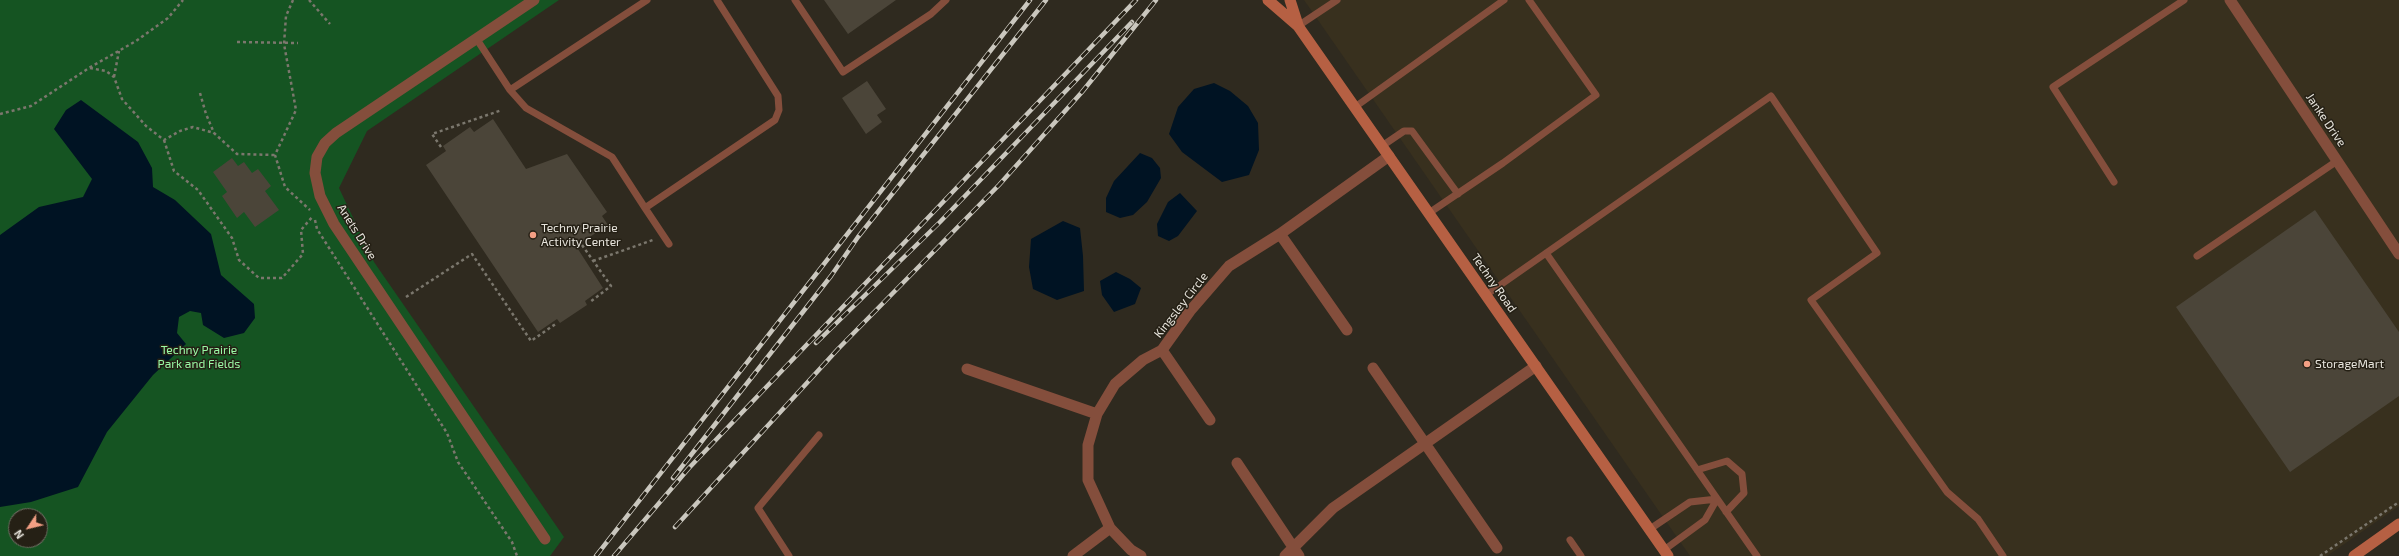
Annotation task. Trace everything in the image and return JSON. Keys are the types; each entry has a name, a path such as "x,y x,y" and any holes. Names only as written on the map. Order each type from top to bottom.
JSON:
{"main road":[{"name":"Techny Road","path":"1268,0 1298,26 1666,553"},
{"name":"Techny Road","path":"1290,0 1298,26"},
{"path":"2354,556 2399,524"}],"street":[{"name":"Anets Drive","path":"534,0 336,132 325,143 317,157 315,173 320,196 334,224 545,539"},
{"name":"Janke Drive","path":"2231,0 2399,254"},
{"name":"Kingsley Circle","path":"1141,556 1131,550 1110,528 1088,480 1088,445 1097,414 1116,384 1143,360 1162,350 1190,311 1229,266 1280,234 1389,156"},
{"path":"1280,234 1347,330"},
{"path":"1162,350 1210,420"},
{"path":"1285,556 1297,552 1333,508 1425,442 1536,366"},
{"path":"1373,368 1497,548"},
{"path":"967,369 1097,414"},
{"path":"1237,463 1297,552"},
{"path":"1073,556 1110,528"}],"lane":[{"path":"510,90 647,0"},
{"path":"645,208 775,120 779,110 778,96 717,0"},
{"path":"795,0 843,72 931,14 946,0"},
{"path":"1298,26 1337,0"},
{"path":"1355,107 1504,0"},
{"path":"1429,213 1503,163 1596,95 1529,0"},
{"path":"2114,182 2053,87 2184,0"},
{"path":"476,38 510,90 526,108 612,158 670,244"},
{"path":"1486,295 1771,96 1877,253 1811,300 1947,492 1978,519 2003,556"},
{"path":"1382,146 1404,131 1412,131 1458,194"},
{"path":"2197,256 2337,160"},
{"path":"1546,253 1757,556"},
{"path":"789,556 758,508 819,435"},
{"path":"1698,470 1727,461 1742,474 1744,493 1726,512"},
{"path":"1650,529 1690,502 1717,499"},
{"path":"1666,553 1705,520 1717,499"},
{"path":"1570,540 1581,556"}],"path":[{"path":"0,114 31,106 89,68 119,51 168,18 182,0"},
{"path":"309,0 330,24"},
{"path":"237,42 298,43"},
{"path":"119,51 114,77 122,99 146,126 164,140 174,171 198,190 232,238 240,260 259,278 282,278 303,254 301,230 314,216"},
{"path":"89,68 106,71 114,77"},
{"path":"200,93 206,114 214,133 237,154 275,155"},
{"path":"441,147 432,134 502,110"},
{"path":"164,140 180,131 193,127 214,133"},
{"path":"593,261 664,236"},
{"path":"582,245 611,286 590,302"},
{"path":"406,297 472,254 531,340 557,323"},
{"path":"2320,556 2399,502"}],"shaded area":[{"path":"1304,0 2399,0 2399,506 2327,556 1690,556"}],"green space":[{"name":"Techny Prairie Park and Fields","path":"0,0 559,0 367,131 339,188 374,262 564,537 550,556 0,556"}],"water":[{"path":"1214,83 1230,91 1248,106 1258,123 1259,150 1249,175 1222,182 1182,152 1169,134 1178,107 1194,89"},
{"path":"81,100 138,142 152,168 153,187 175,200 211,234 221,275 254,304 255,318 244,333 224,338 203,325 201,313 190,311 179,317 177,333 186,344 153,375 107,432 78,487 31,502 0,507 0,235 39,207 83,197 92,179 54,129 66,110"},
{"path":"1140,153 1152,158 1160,168 1161,178 1147,202 1133,215 1120,218 1106,212 1106,198 1114,181"},
{"path":"1180,193 1197,211 1178,236 1169,241 1158,236 1157,224 1168,202"},
{"path":"1063,221 1080,228 1083,256 1084,291 1057,300 1033,289 1029,267 1031,239"},
{"path":"1116,272 1130,279 1141,288 1135,304 1114,312 1102,295 1100,281"}],"building":[{"path":"824,0 896,0 848,34"},
{"path":"867,81 886,109 877,115 882,122 866,134 842,98"},
{"name":"Techny Prairie Activity Center","path":"493,119 526,169 567,154 607,212 602,216 608,225 576,246 603,288 585,301 587,305 560,323 557,319 538,332 426,165 446,151 443,146 470,127 474,132"},
{"path":"232,158 238,166 244,162 252,173 258,169 271,186 265,191 279,210 255,227 244,212 237,218 222,196 227,192 213,172"},
{"name":"StorageMart","path":"2315,210 2399,332 2399,396 2290,472 2176,307"}],"railway":[{"path":"596,556 1030,0"},
{"path":"673,478 831,276 858,237 1046,0"},
{"path":"614,556 689,468 1136,0"},
{"path":"675,527 838,349 999,185 1082,92 1156,0"},
{"path":"816,343 940,222 1132,22"}],"place":[{"name":"Techny Prairie Activity Center","path":"533,235"},
{"name":"StorageMart","path":"2307,364"}]}
